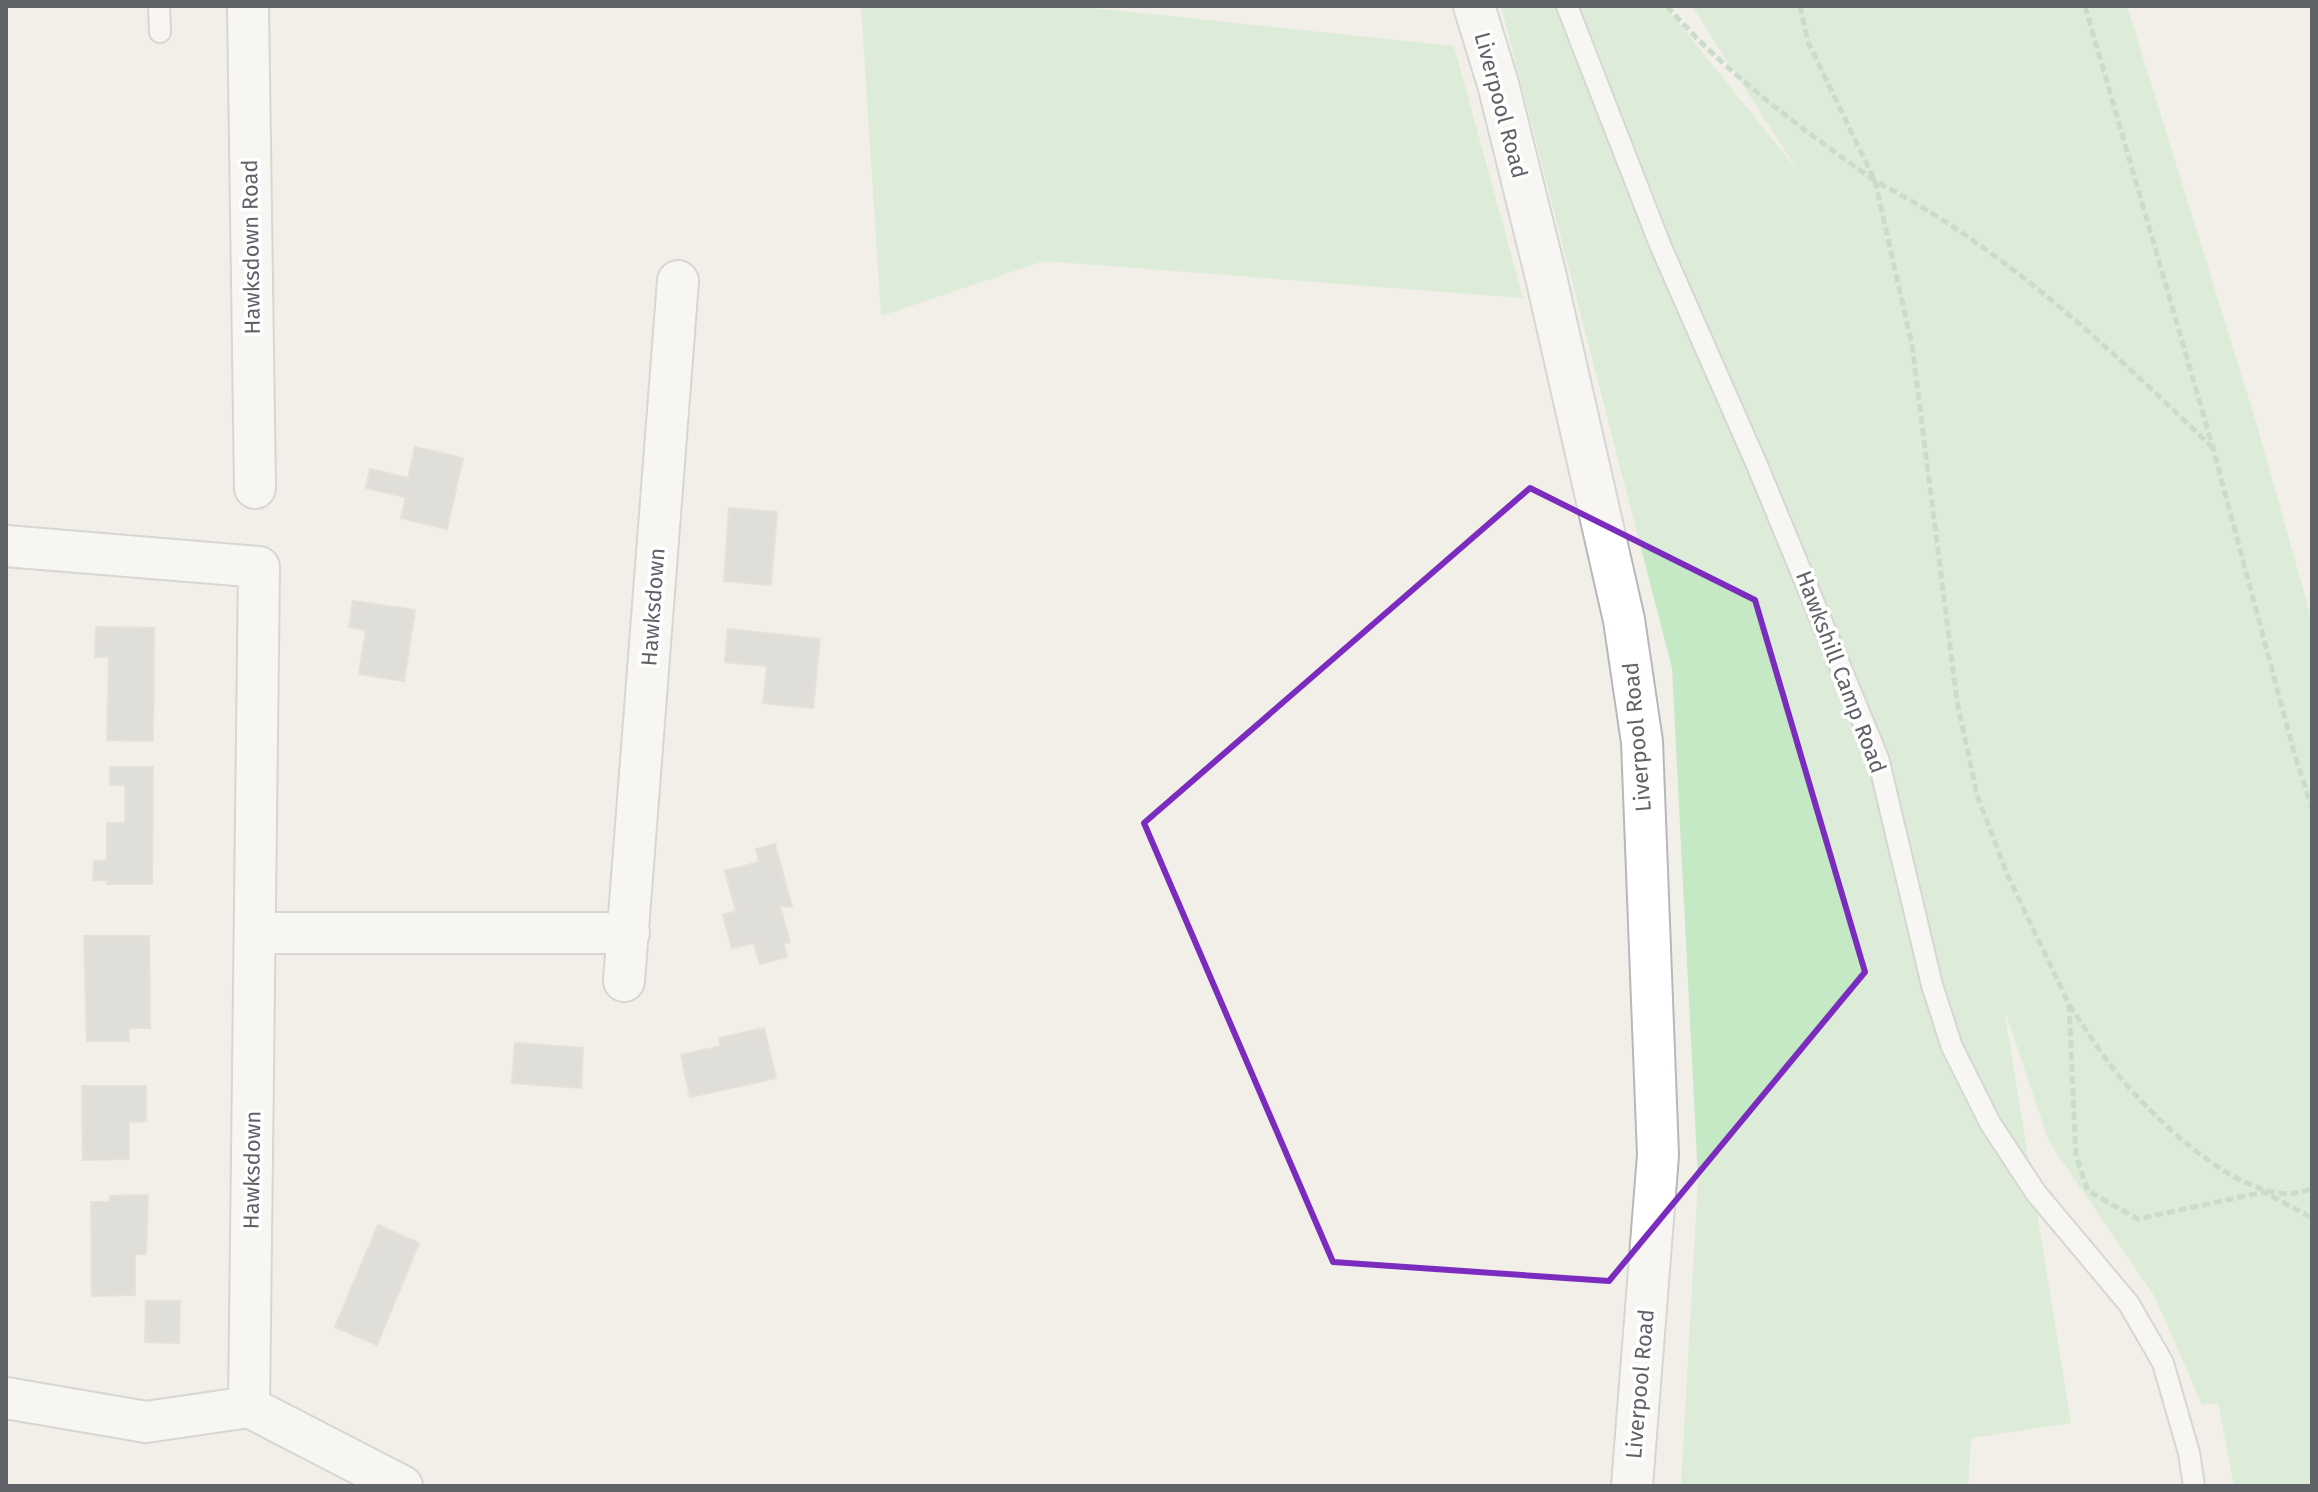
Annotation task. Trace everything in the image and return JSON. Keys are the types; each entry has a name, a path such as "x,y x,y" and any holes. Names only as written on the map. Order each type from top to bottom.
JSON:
{"street":[{"name":"Hawksdown Road","path":"248,6 255,488"},
{"name":"Liverpool Road","path":"1474,6 1498,84 1542,262 1624,620 1642,742 1658,1155 1632,1486"},
{"name":"Hawksdown","path":"624,981 678,281"},
{"name":"Hawksdown","path":"6,546 259,567 249,1407"},
{"path":"255,933 629,933"},
{"path":"6,1398 146,1422 249,1407 402,1486"}],"lane":[{"path":"159,6 160,32"},
{"name":"Hawkshill Camp Road","path":"1567,6 1661,247 1757,465 1878,758 1932,985 1952,1047 1990,1123 2036,1193 2129,1304 2163,1363 2189,1453 2194,1486"}],"path":[{"path":"1667,6 1690,33 1757,94 1875,181 1931,210 2001,259 2114,353 2213,448"},
{"path":"1800,6 1808,42 1875,181 1912,345 1957,701 1977,795 2007,874 2069,1004 2119,1076 2174,1132 2218,1167 2312,1218"},
{"path":"2085,6 2213,448 2295,756 2312,808"},
{"path":"2069,1004 2076,1156 2088,1191 2138,1219 2264,1192 2312,1188"}],"highlighted area":[{"path":"1530,488 1755,600 1865,972 1609,1281 1333,1262 1144,823"}],"green space":[{"path":"861,6 1074,6 1454,46 1523,298 1044,261 881,316"},
{"path":"1501,6 1665,6 1798,171 1692,6 2127,6 2256,422 2312,621 2312,1486 2234,1486 2218,1403 2202,1405 2155,1297 2049,1142 2004,1008 2071,1423 1971,1438 1968,1486 1681,1486 1698,1179 1672,668"}],"building":[{"path":"415,447 463,458 447,529 401,518 406,497 366,488 370,469 408,478"},
{"path":"729,508 777,512 771,585 724,581"},
{"path":"353,601 415,610 404,681 359,674 366,630 349,627"},
{"path":"96,627 154,628 153,741 107,740 109,657 95,657"},
{"path":"728,629 820,639 813,708 763,703 767,666 725,662"},
{"path":"110,767 153,767 152,884 107,884 107,880 93,880 94,861 107,861 107,823 125,823 125,785 110,785"},
{"path":"775,844 792,907 780,906 790,942 784,944 787,957 760,964 754,943 732,948 723,915 736,911 725,871 759,862 756,849"},
{"path":"84,936 149,936 150,1028 129,1028 129,1041 87,1041"},
{"path":"764,1028 776,1078 690,1097 681,1055 721,1046 719,1038"},
{"path":"515,1043 583,1048 581,1088 512,1083"},
{"path":"82,1086 146,1086 146,1121 129,1122 129,1159 83,1160"},
{"path":"148,1195 146,1254 135,1254 135,1295 92,1296 91,1202 110,1202 110,1196"},
{"path":"378,1225 419,1243 377,1345 335,1327"},
{"path":"146,1301 180,1301 179,1343 145,1342"}]}
